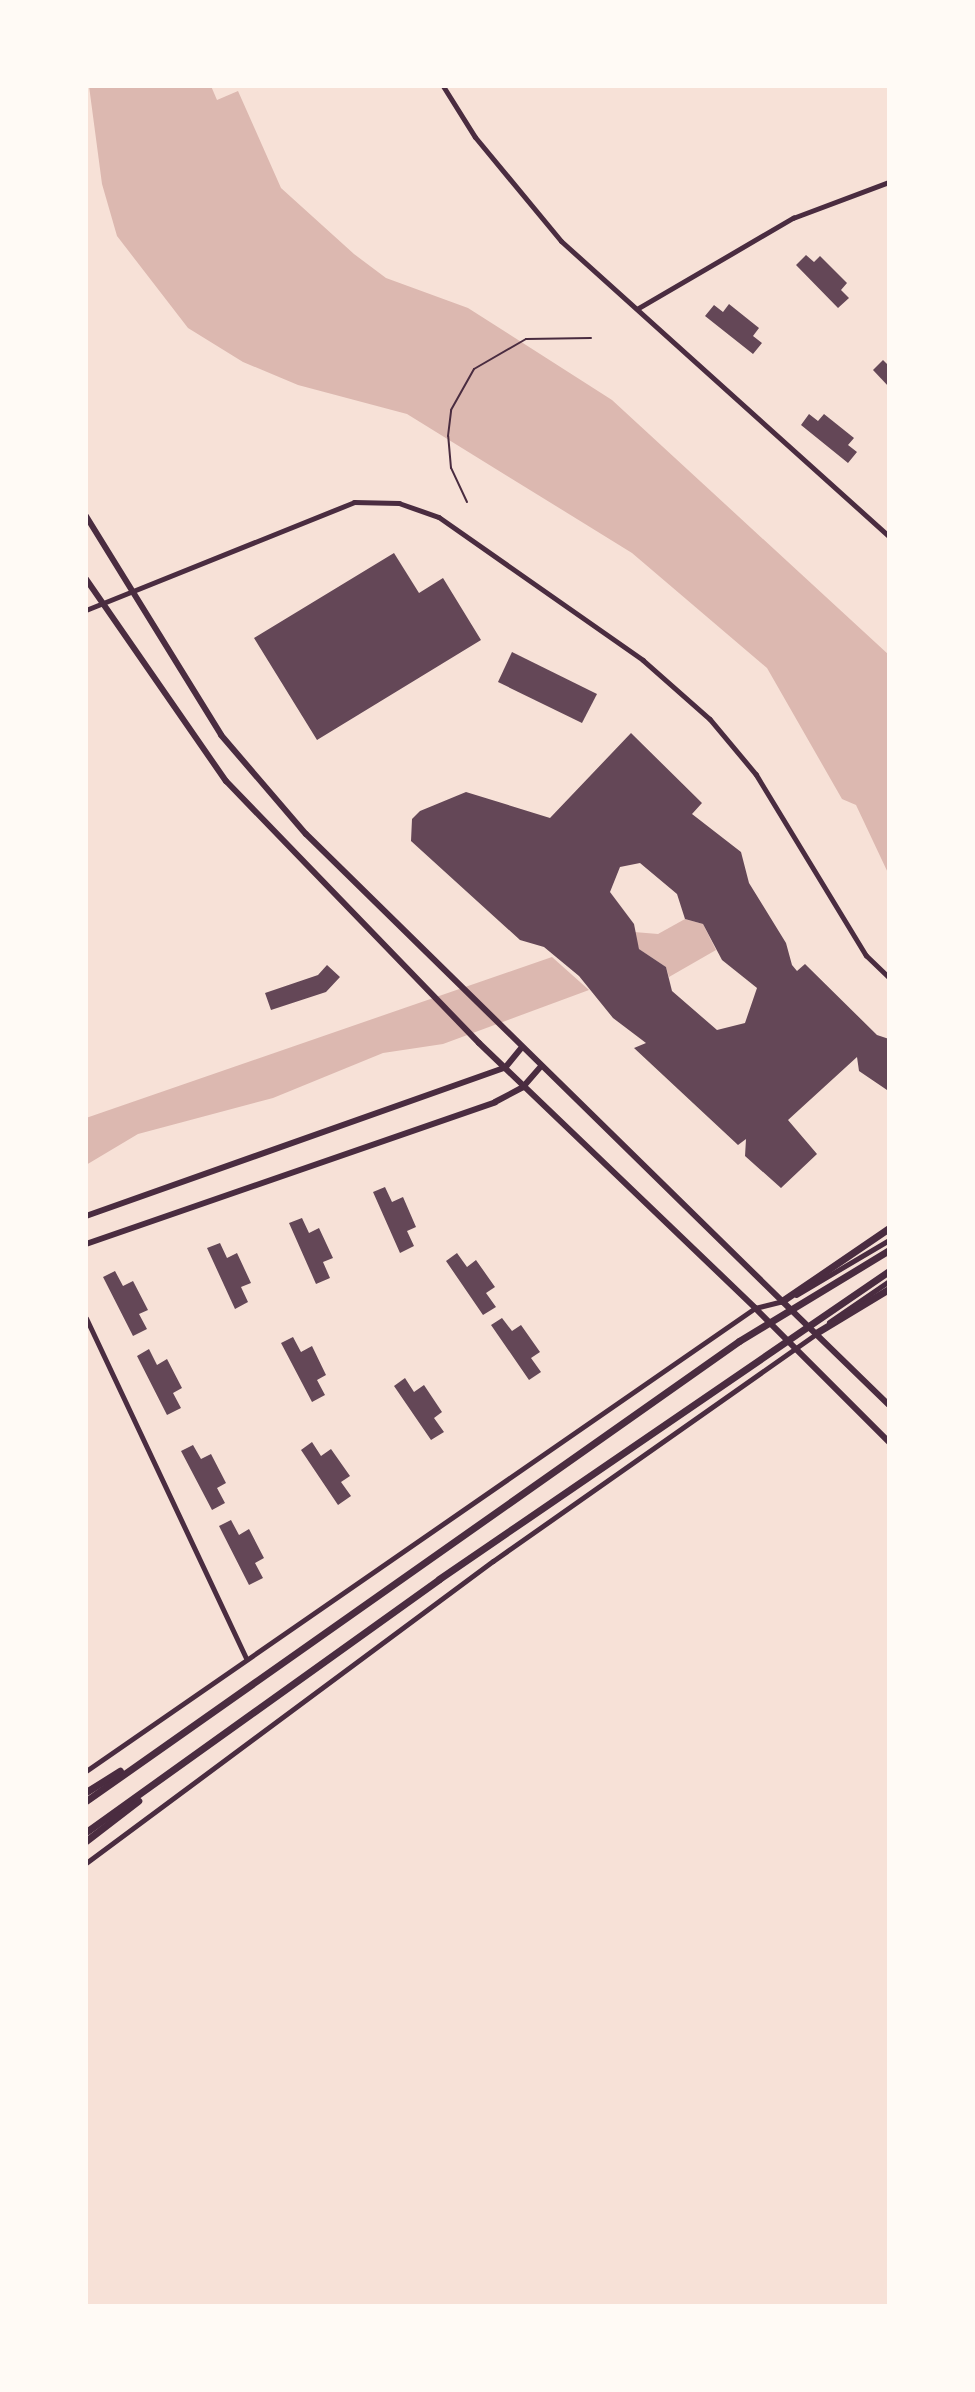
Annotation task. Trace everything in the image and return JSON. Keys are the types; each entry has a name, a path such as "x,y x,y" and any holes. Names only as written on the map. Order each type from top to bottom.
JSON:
{"highway":[{"path":"782,1301 889,1228"},
{"path":"86,1801 739,1341 889,1250"},
{"path":"86,1832 439,1579 889,1271"},
{"path":"816,1333 889,1289"},
{"path":"86,1792 157,1750"},
{"path":"86,1841 182,1765"}],"main road":[{"path":"86,516 131,595 246,764 341,870 889,1405"},
{"path":"86,579 100,605 226,781 523,1087 755,1308 795,1354 889,1442"},
{"path":"86,1216 505,1068 522,1047"},
{"path":"86,1244 523,1087 541,1066"}],"street":[{"path":"443,86 519,194 637,309 889,536"},
{"path":"637,309 793,218 889,182"},
{"path":"86,610 131,595 354,502 400,503 439,517 643,660 710,719 756,774 866,955 889,977"},
{"path":"86,1771 190,1703 246,1658 755,1308 782,1301 889,1240"},
{"path":"86,1863 493,1561 795,1354 816,1333 889,1280"},
{"path":"86,1318 246,1658"}],"path":[{"path":"467,502 451,468 448,436 451,410 474,369 526,339 591,338"}],"shaded area":[{"path":"89,86 211,86 217,100 238,91 281,188 354,254 386,278 468,308 612,400 889,655 889,875 856,805 842,799 767,668 632,553 407,414 298,385 243,362 188,328 117,236 102,184"},
{"path":"685,919 703,924 716,950 669,977 666,967 639,949 634,932 658,934"},
{"path":"552,957 589,990 443,1044 383,1053 273,1098 138,1134 86,1165 86,1118"}],"building":[{"path":"806,255 814,262 820,256 847,283 841,290 849,298 838,308 796,265"},
{"path":"729,304 759,328 753,336 762,343 753,354 705,316 714,305 723,312"},
{"path":"883,360 889,366 889,387 873,370"},
{"path":"809,414 818,421 824,414 854,438 848,445 857,452 848,463 801,425"},
{"path":"394,553 419,593 443,578 481,640 317,740 254,638"},
{"path":"512,652 597,694 582,723 498,682"},
{"path":"631,733 702,803 692,814 741,852 749,883 786,943 792,965 797,971 805,964 877,1035 889,1039 887,1090 859,1071 857,1057 788,1120 817,1154 781,1188 745,1156 746,1139 738,1145 634,1048 646,1043 613,1018 579,976 544,947 520,940 411,841 412,819 420,811 466,792 550,818","holes":["640,863 677,894 685,919 703,924 722,960 757,988 745,1023 717,1030 672,991 666,967 639,949 634,924 610,892 620,867"]},
{"path":"327,965 340,977 326,992 271,1010 265,993 318,975"},
{"path":"385,1187 392,1202 403,1197 416,1227 407,1231 414,1246 400,1253 373,1192"},
{"path":"302,1218 309,1233 319,1228 333,1258 323,1262 330,1278 316,1284 289,1223"},
{"path":"220,1243 227,1258 237,1253 251,1283 241,1287 248,1302 235,1309 207,1248"},
{"path":"457,1253 467,1267 476,1260 495,1287 486,1293 496,1307 483,1315 446,1261"},
{"path":"115,1271 123,1286 133,1281 148,1310 139,1314 147,1329 133,1336 103,1277"},
{"path":"502,1318 512,1331 521,1325 540,1352 531,1358 541,1372 529,1380 491,1325"},
{"path":"293,1337 301,1352 312,1346 326,1375 317,1380 325,1395 312,1402 281,1343"},
{"path":"149,1349 157,1365 167,1359 182,1388 173,1393 181,1408 167,1415 137,1356"},
{"path":"405,1378 414,1392 424,1385 442,1412 434,1418 444,1432 431,1440 394,1386"},
{"path":"312,1442 321,1456 331,1449 350,1476 341,1482 351,1496 338,1505 301,1450"},
{"path":"193,1445 201,1459 211,1454 226,1483 217,1488 225,1503 212,1510 181,1451"},
{"path":"231,1520 239,1535 249,1529 264,1558 255,1563 263,1578 249,1585 219,1526"}]}
